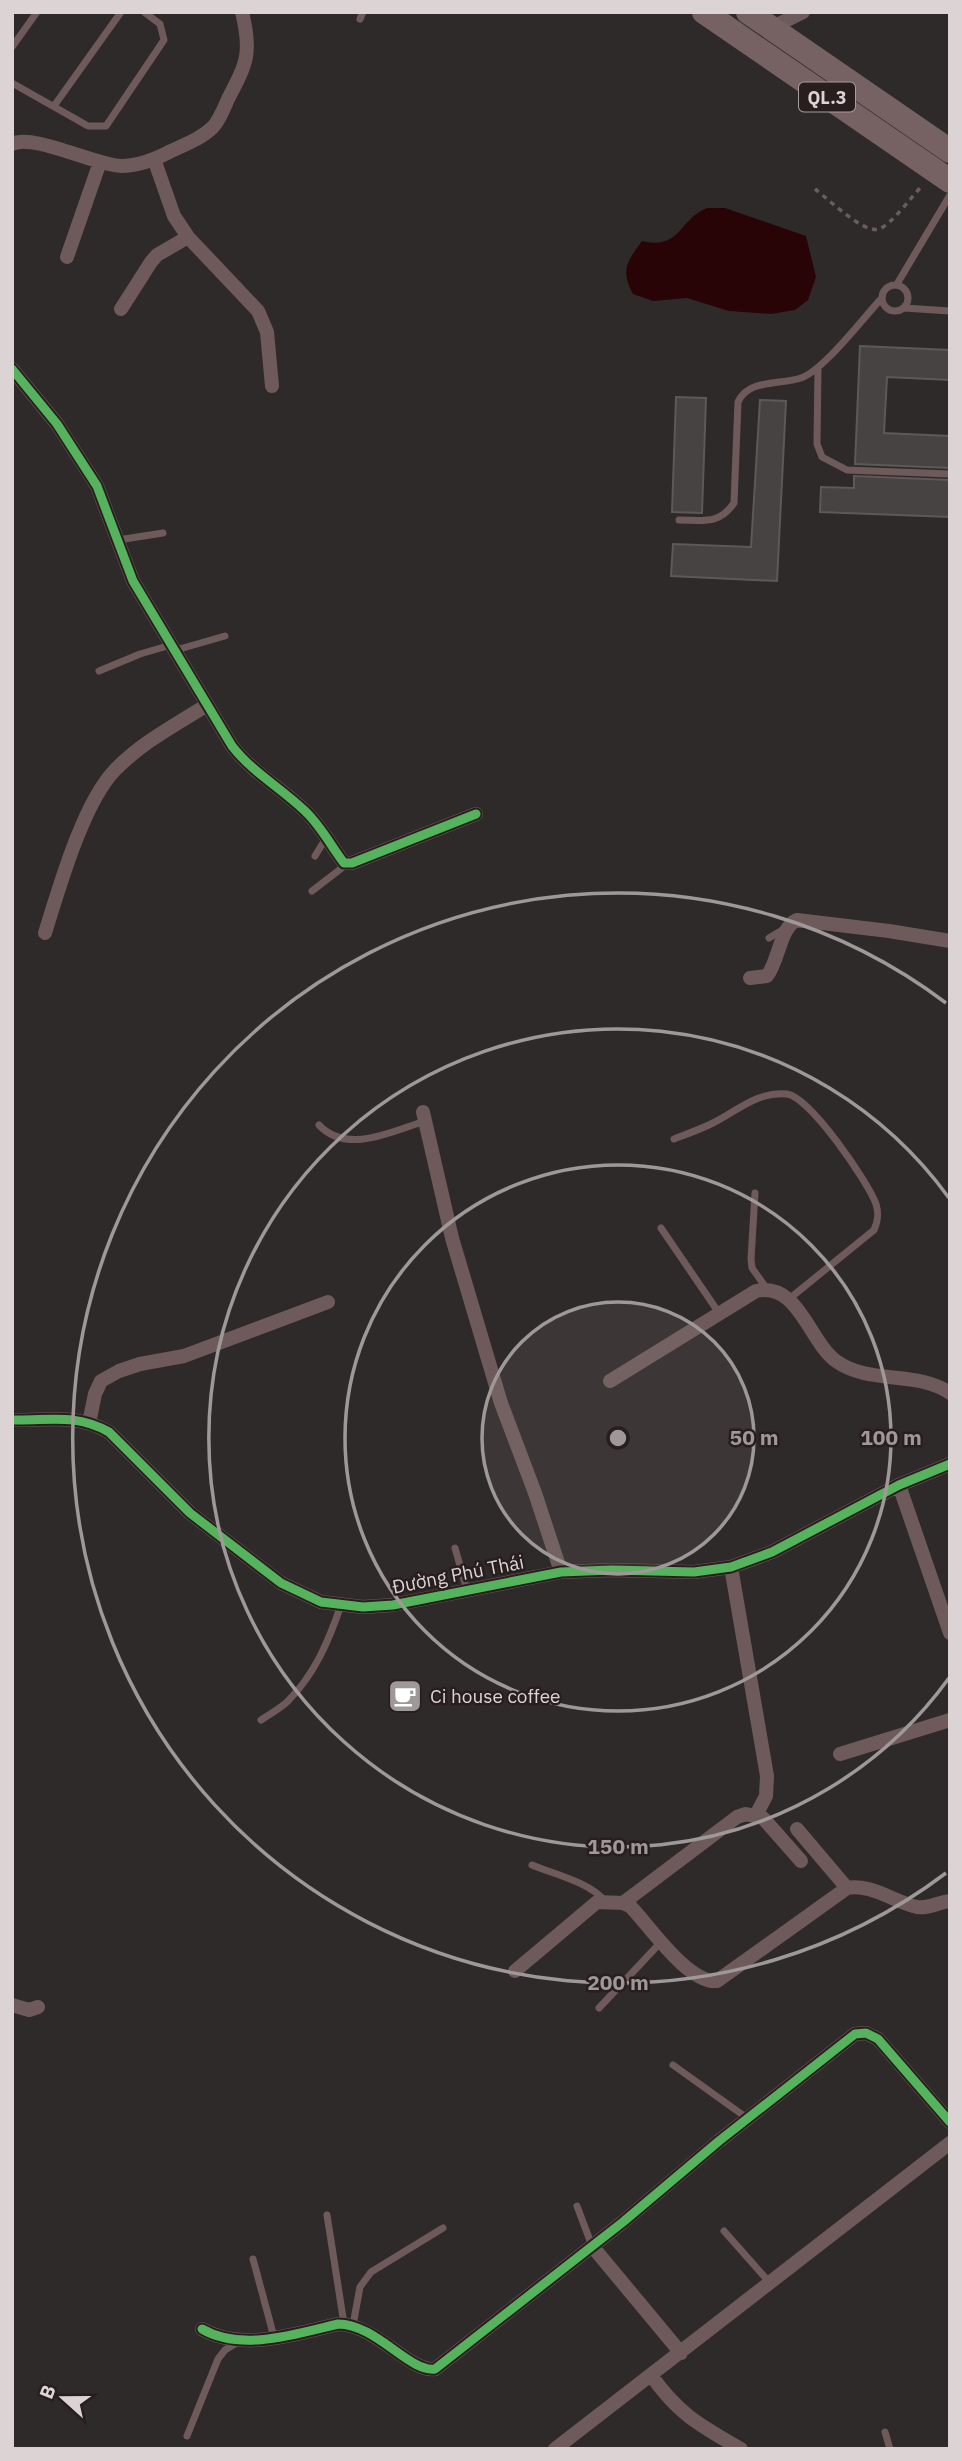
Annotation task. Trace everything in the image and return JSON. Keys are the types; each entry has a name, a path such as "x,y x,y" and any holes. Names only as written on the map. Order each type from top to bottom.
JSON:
{"highway":[{"name":"QL.3","path":"704,12 942,176"},
{"name":"QL.3","path":"748,12 950,151"}],"street":[{"path":"12,144 22,141 36,143 100,162 125,166 154,159 202,136 215,125 246,64 247,39 242,12"},
{"path":"771,28 803,12"},
{"path":"154,159 174,216 188,237 258,311 267,332 272,386"},
{"path":"68,257 100,162"},
{"path":"121,309 151,262 188,237"},
{"path":"13,372 57,424 97,486 133,581 232,746 247,765 295,801 317,824 342,861 347,864 476,814"},
{"path":"45,933 61,879 89,813 113,772 139,749 207,705"},
{"path":"750,978 764,978 770,972 788,927 797,920 950,941"},
{"path":"424,1117 450,1228 500,1403 539,1503 561,1572"},
{"path":"610,1381 755,1291 767,1289 789,1298 824,1349 844,1366 939,1386 950,1393"},
{"path":"89,1423 95,1394 101,1381 119,1371 139,1364 184,1356 328,1302"},
{"name":"Đường Phú Thái","path":"12,1420 77,1419 109,1432 190,1513 264,1570 321,1602 363,1607 393,1605 561,1572 694,1572 731,1567 772,1552 899,1485 950,1464"},
{"path":"899,1485 950,1633"},
{"path":"731,1567 767,1776 766,1797 756,1815"},
{"path":"840,1754 950,1720"},
{"path":"622,1903 737,1817 746,1814 763,1818 801,1861"},
{"path":"797,1829 847,1888"},
{"path":"515,1971 593,1903 622,1903 630,1906 695,1975 710,1982 717,1982 847,1888 861,1888 917,1907 950,1901"},
{"path":"12,2005 29,2010 38,2007"},
{"path":"202,2329 228,2340 238,2341 349,2325 378,2338 419,2367 435,2369 592,2246 848,2038 859,2033 866,2033 878,2039 950,2122"},
{"path":"555,2449 948,2148"},
{"path":"592,2246 681,2353"},
{"path":"651,2375 676,2408 698,2425 741,2449"}],"lane":[{"path":"12,47 37,12"},
{"path":"54,106 121,12"},
{"path":"12,83 88,125 106,126 164,40 160,24 144,12"},
{"path":"679,520 720,518 734,503 737,402 741,394 753,387 802,378 818,368 882,298 886,288 897,284 950,195"},
{"path":"897,284 907,291 904,308"},
{"path":"882,298 887,309 893,311 904,308 950,311"},
{"path":"818,368 817,444 822,457 847,470 950,474"},
{"path":"117,540 163,533"},
{"path":"99,671 140,654 225,636"},
{"path":"316,856 326,837"},
{"path":"312,891 347,864"},
{"path":"769,938 788,927"},
{"path":"674,1139 714,1122 744,1104 768,1095 787,1094 801,1099 837,1142 875,1201 877,1222 874,1230 789,1298"},
{"path":"319,1125 324,1131 355,1141 424,1117"},
{"path":"755,1192 752,1268 767,1289"},
{"path":"661,1228 720,1314"},
{"path":"455,1548 467,1590"},
{"path":"261,1720 287,1702 306,1679 327,1644 341,1605"},
{"path":"532,1865 583,1886 605,1902"},
{"path":"599,2008 662,1941"},
{"path":"673,2065 747,2119"},
{"path":"577,2206 592,2246"},
{"path":"327,2215 349,2325"},
{"path":"349,2325 359,2287 371,2272 443,2228"},
{"path":"724,2231 770,2284"},
{"path":"253,2259 274,2337"},
{"path":"187,2436 218,2359 238,2341"},
{"path":"885,2432 890,2449"}],"path":[{"path":"815,189 865,228 876,230 942,176"}],"shaded area":[{"path":"707,208 725,208 806,236 816,277 808,300 795,310 771,314 729,311 687,298 653,301 633,294 627,278 627,266 642,241 655,243 672,238 697,213"}],"building":[{"path":"860,346 950,350 950,380 887,377 884,433 950,436 950,468 855,464"},
{"path":"676,397 706,398 702,513 672,512"},
{"path":"760,400 786,401 777,581 671,576 673,544 751,547"},
{"path":"854,476 950,480 950,517 820,512 821,487 854,488"}],"cycle path":[{"path":"12,369 57,424 97,486 133,581 232,746 248,764 311,817 344,863 352,863 476,814"},
{"path":"12,1420 73,1420 109,1432 190,1513 281,1583 321,1602 363,1607 393,1605 561,1572 694,1572 731,1567 772,1552 899,1485 950,1464"},
{"path":"202,2329 217,2336 251,2340 287,2336 338,2324 352,2326 379,2339 415,2364 435,2369 623,2222 719,2141 855,2034 866,2033 878,2039 950,2122"}],"place":[{"name":"Ci house coffee","path":"405,1696"}]}
